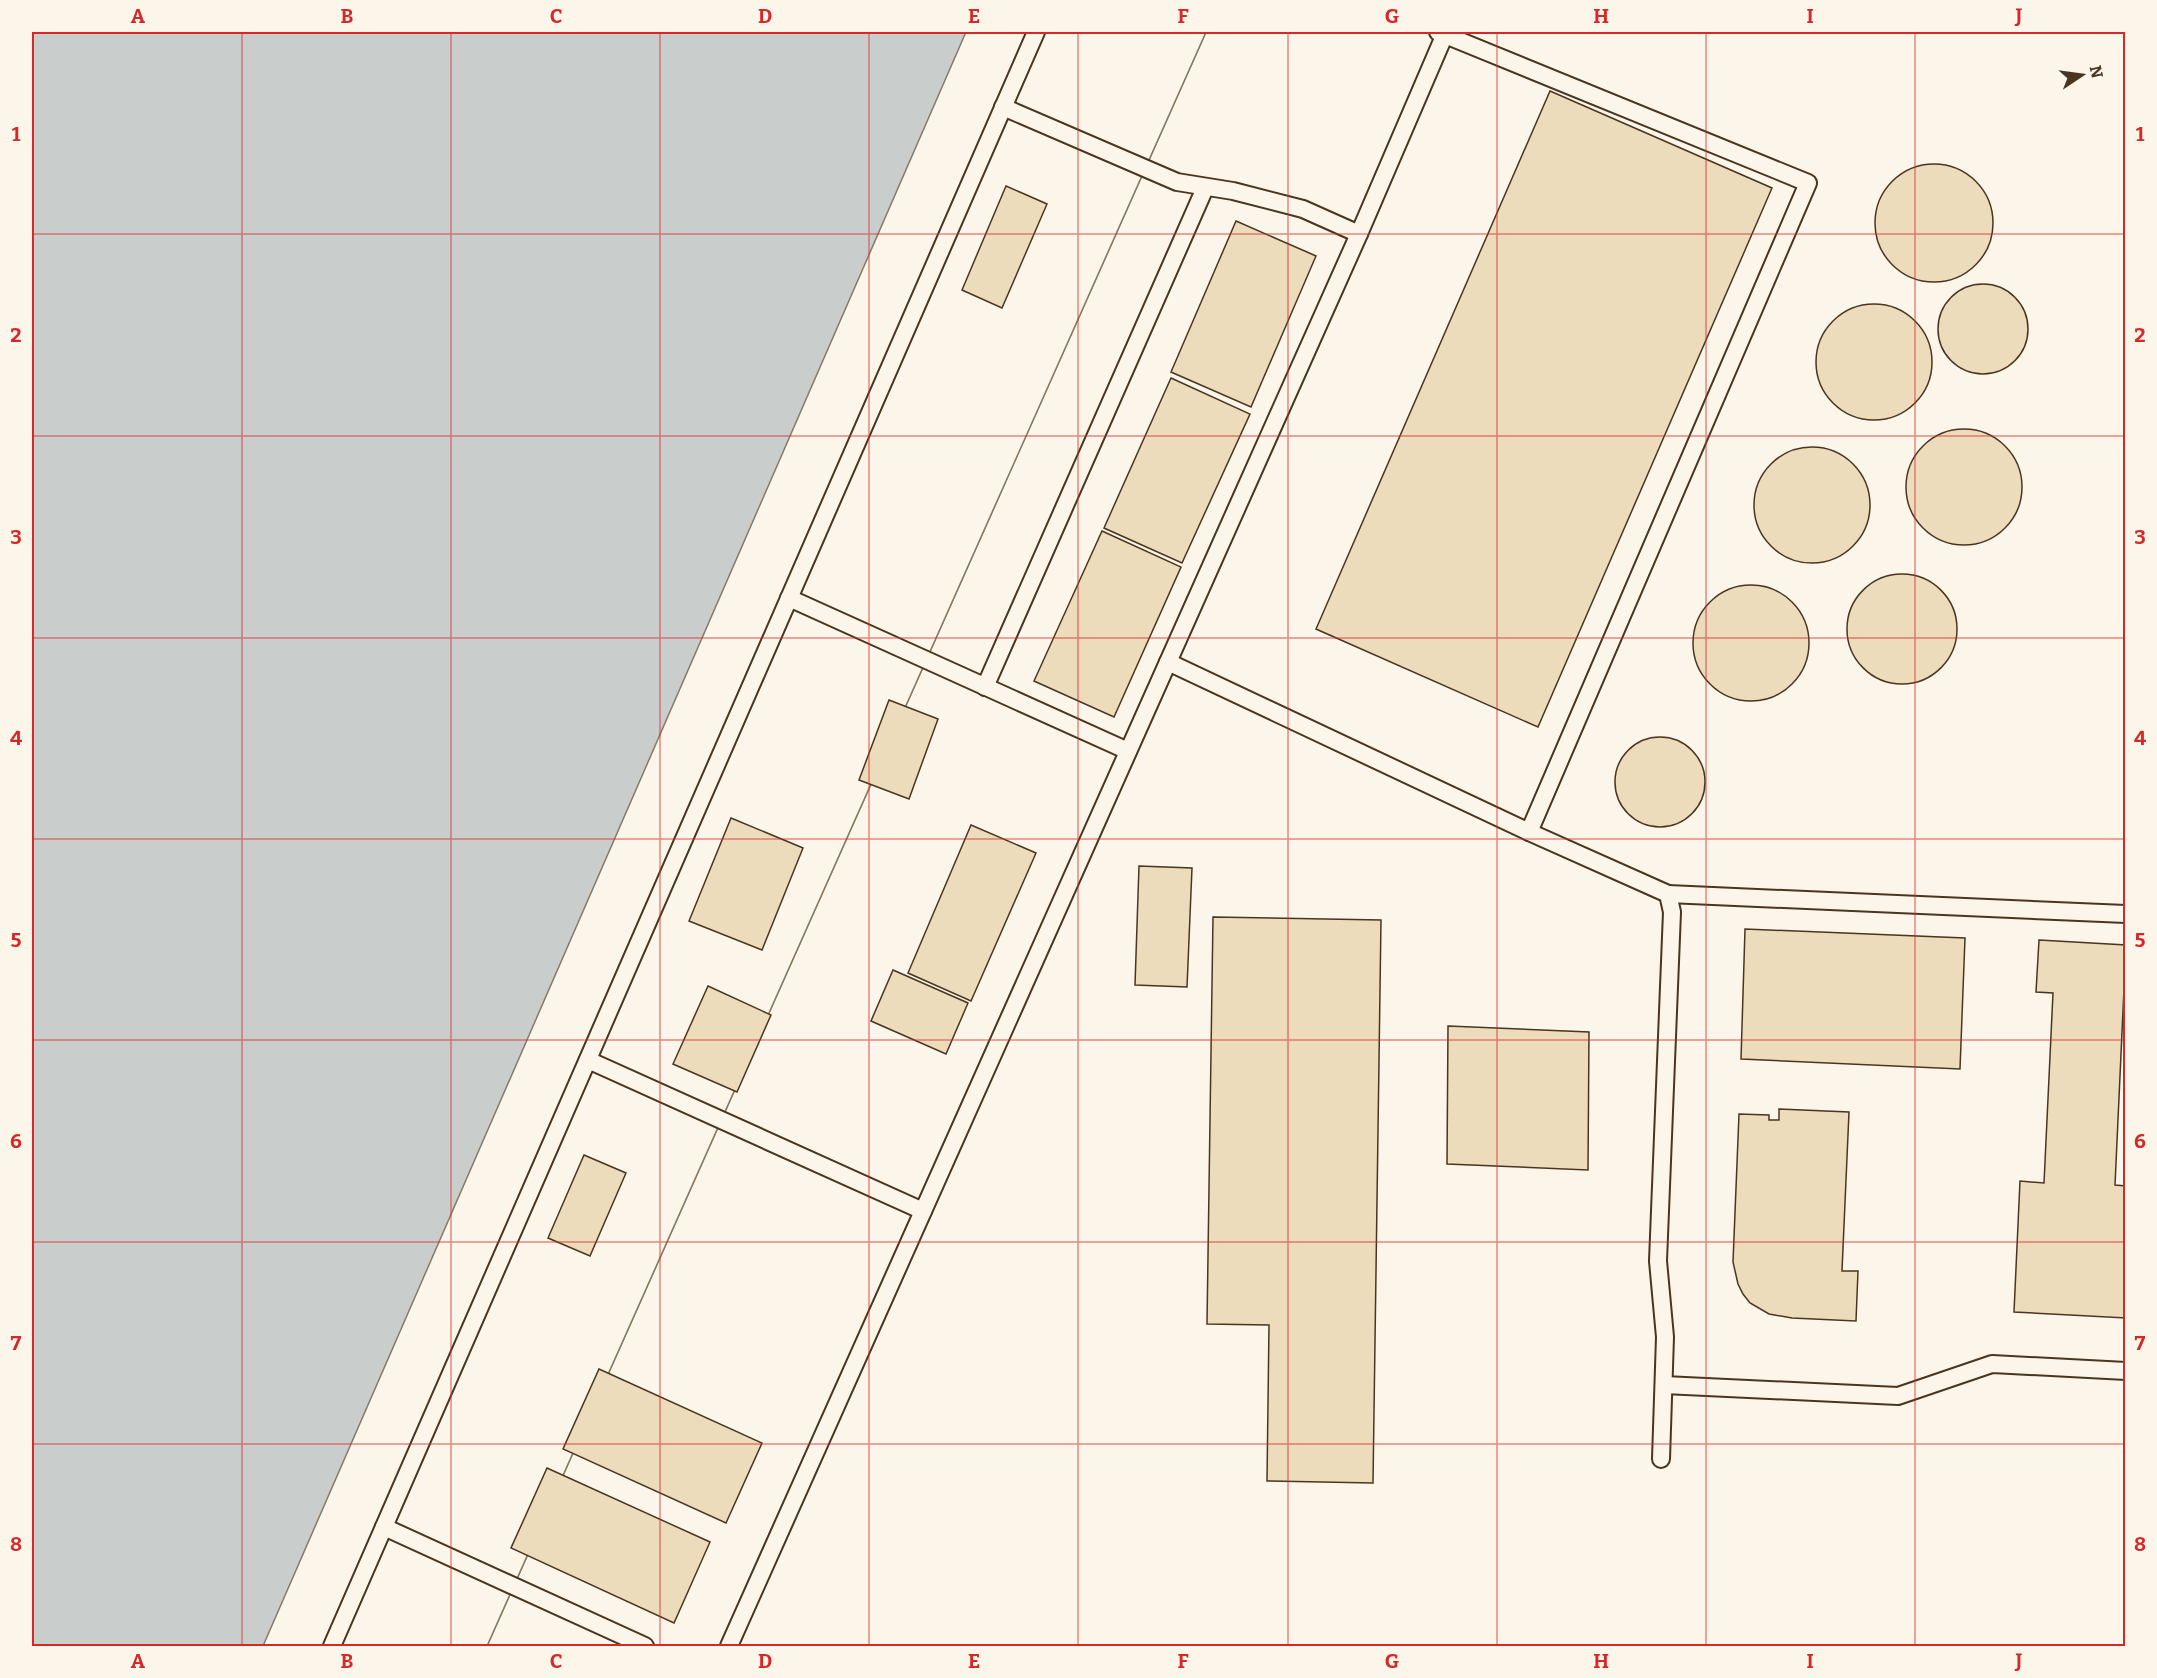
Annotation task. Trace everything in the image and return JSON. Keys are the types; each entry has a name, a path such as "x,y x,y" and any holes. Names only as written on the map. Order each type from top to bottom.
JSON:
{"lane":[{"path":"332,1647 1036,32"},
{"path":"729,1647 1359,234 1442,33 1808,183 1530,832"},
{"path":"1003,107 1177,182 1233,192 1303,209 1359,234"},
{"path":"985,687 1205,188"},
{"path":"789,598 1128,751"},
{"path":"1168,662 1530,832 1668,894 2126,914"},
{"path":"1661,1459 1665,1337 1658,1261 1672,912 1668,894"},
{"path":"588,1060 923,1211"},
{"path":"1664,1385 1898,1396 1992,1364 2126,1371"},
{"path":"384,1527 645,1647"}],"shaded area":[{"path":"32,32 1206,32 487,1646 32,1646"}],"pier":[{"path":"966,32 1206,32 487,1646 263,1646"}],"building":[{"path":"1550,91 1772,188 1538,727 1316,629"},
{"path":"1934,164 1957,168 1976,181 1989,200 1993,223 1989,246 1976,265 1957,278 1934,282 1911,278 1892,265 1879,246 1875,223 1879,200 1892,181 1911,168"},
{"path":"1006,186 1047,204 1002,308 962,290"},
{"path":"1236,221 1316,256 1251,407 1171,372"},
{"path":"1983,284 2000,287 2015,297 2025,312 2028,329 2025,346 2015,361 2000,371 1983,374 1966,371 1951,361 1941,346 1938,329 1941,312 1951,297 1966,287"},
{"path":"1874,304 1896,309 1915,321 1927,340 1932,362 1927,384 1915,403 1896,415 1874,420 1852,415 1833,403 1821,384 1816,362 1821,340 1833,321 1852,309"},
{"path":"1171,378 1250,414 1182,563 1104,528"},
{"path":"1964,429 1986,433 2005,446 2018,465 2022,487 2018,509 2005,528 1986,541 1964,545 1942,541 1923,528 1910,509 1906,487 1910,465 1923,446 1942,433"},
{"path":"1812,447 1834,451 1853,464 1866,483 1870,505 1866,527 1853,546 1834,559 1812,563 1790,559 1771,546 1758,527 1754,505 1758,483 1771,464 1790,451"},
{"path":"1102,531 1181,567 1114,717 1034,681"},
{"path":"1902,574 1923,578 1941,590 1953,608 1957,629 1953,650 1941,668 1923,680 1902,684 1881,680 1863,668 1851,650 1847,629 1851,608 1863,590 1881,578"},
{"path":"1751,585 1773,590 1792,602 1804,621 1809,643 1804,665 1792,684 1773,696 1751,701 1729,696 1710,684 1698,665 1693,643 1698,621 1710,602 1729,590"},
{"path":"889,700 938,719 909,799 859,780"},
{"path":"1660,737 1677,740 1692,750 1702,765 1705,782 1702,799 1692,814 1677,824 1660,827 1643,824 1628,814 1618,799 1615,782 1618,765 1628,750 1643,740"},
{"path":"731,818 803,848 762,950 689,921"},
{"path":"971,825 1036,853 971,1001 908,973"},
{"path":"1139,866 1192,868 1187,987 1135,985"},
{"path":"1213,917 1381,920 1373,1483 1267,1481 1269,1325 1207,1324"},
{"path":"1745,929 1965,938 1960,1069 1741,1059"},
{"path":"2039,940 2126,945 2115,1185 2126,1186 2126,1318 2014,1312 2020,1181 2044,1183 2053,993 2036,992"},
{"path":"893,970 968,1003 946,1054 871,1021"},
{"path":"708,986 771,1015 737,1092 673,1064"},
{"path":"1448,1026 1589,1032 1588,1170 1447,1164"},
{"path":"1779,1109 1849,1112 1842,1271 1858,1271 1856,1321 1792,1318 1769,1314 1750,1303 1738,1284 1733,1262 1739,1114 1769,1115 1769,1120 1779,1120"},
{"path":"584,1155 626,1173 590,1256 548,1238"},
{"path":"599,1369 762,1443 726,1523 563,1449"},
{"path":"547,1468 710,1542 674,1623 511,1548"}]}
